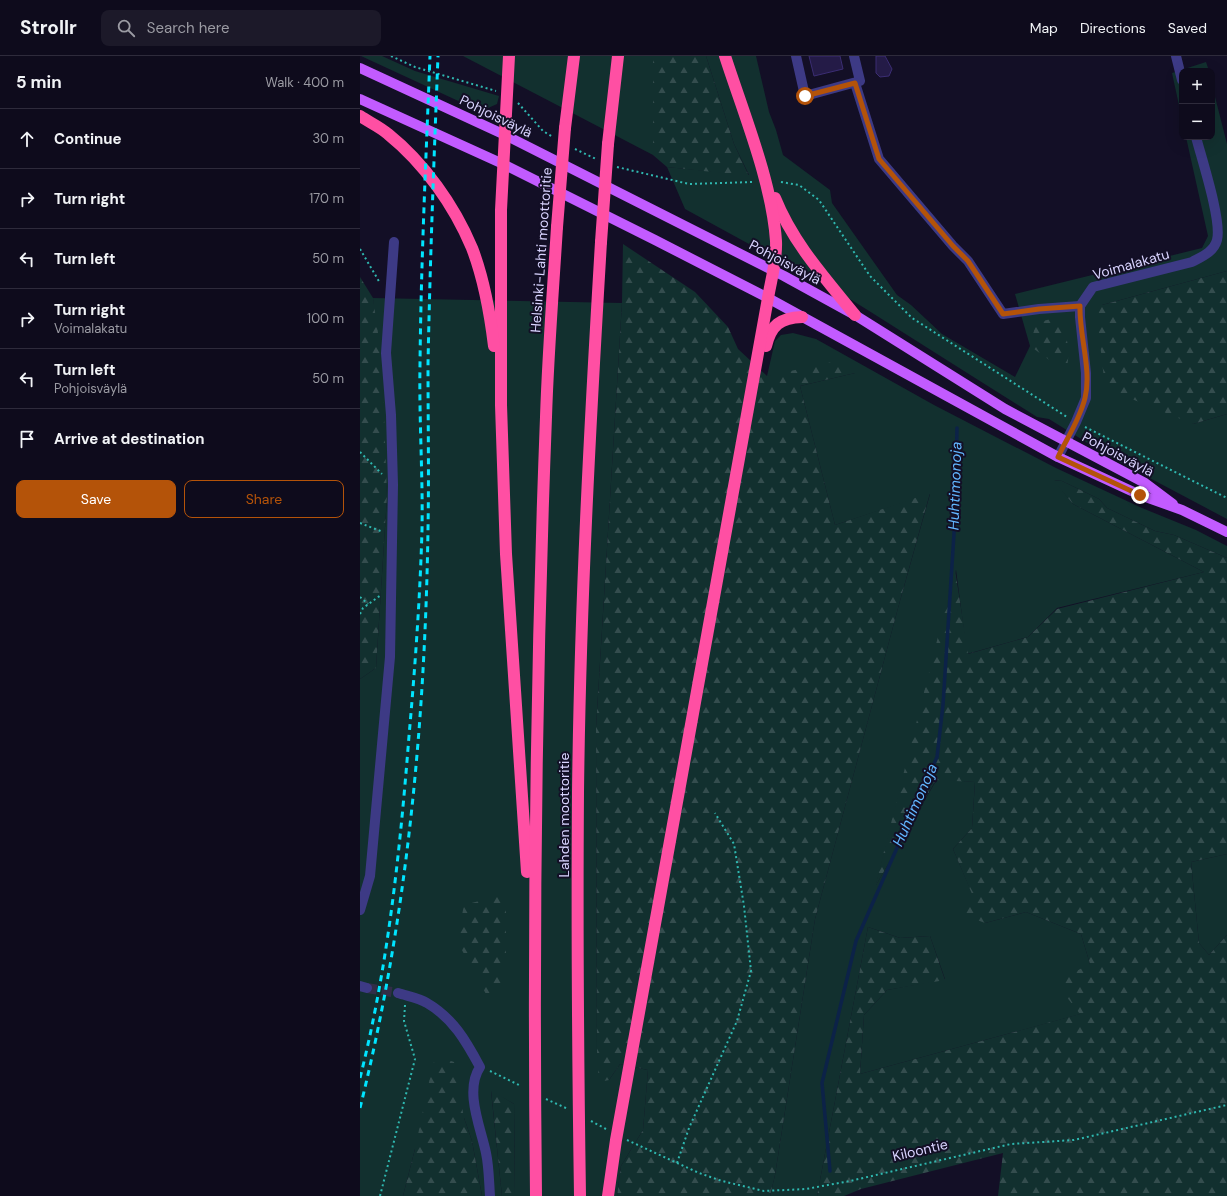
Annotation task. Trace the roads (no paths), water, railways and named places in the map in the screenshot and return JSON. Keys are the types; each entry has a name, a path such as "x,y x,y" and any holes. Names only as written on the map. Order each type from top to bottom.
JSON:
{"highway":[{"path":"510,56 501,210 501,405 506,554 534,975"},
{"name":"Helsinki-Lahti moottoritie","path":"545,447 557,227 565,128 574,56"},
{"name":"Lahden moottoritie","path":"580,1196 578,792 590,435 608,144 618,56"},
{"path":"608,1196 618,1124 756,369 773,270 776,243 773,214 758,157 725,56"},
{"path":"360,116 387,133 411,154 444,196 472,248 483,287 490,321 501,405"},
{"path":"758,157 786,224 795,239 855,315"},
{"path":"756,369 765,353 769,333 780,321 789,318 802,317"},
{"name":"Lahden moottoritie","path":"536,1196 534,975 537,716 545,447"}],"main road":[{"name":"Pohjoisväylä","path":"360,68 505,135 773,270 855,315 1005,409 1145,483 1182,510"},
{"name":"Pohjoisväylä","path":"360,98 503,164 768,298 1058,457 1140,495 1182,510 1227,532"}],"street":[{"path":"796,56 805,96 860,82 854,56"},
{"path":"1176,56 1179,68"},
{"path":"855,83 879,159 953,246 968,261 1003,314 1039,309 1080,306 1086,373 1086,398 1076,422 1058,457"},
{"name":"Voimalakatu","path":"1080,306 1093,287 1192,262 1206,255 1216,242 1218,225 1197,140"},
{"path":"360,910 370,876 390,657 393,485 391,415 386,353 394,242"},
{"path":"401,994 426,1002 445,1016 462,1033 480,1067 475,1074 473,1102 486,1154 490,1196"}],"waterway":[{"name":"Huhtimonoja","path":"830,1171 822,1083 856,941 937,757 943,705 955,518 957,428"}],"tunnel":[{"path":"367,988 398,993"}],"railway":[{"path":"360,1078 378,994 392,908 417,633 422,530 420,386 421,288 430,56"},
{"path":"360,1108 390,965 401,893 418,748 426,602 428,508 428,364 438,56"}]}
